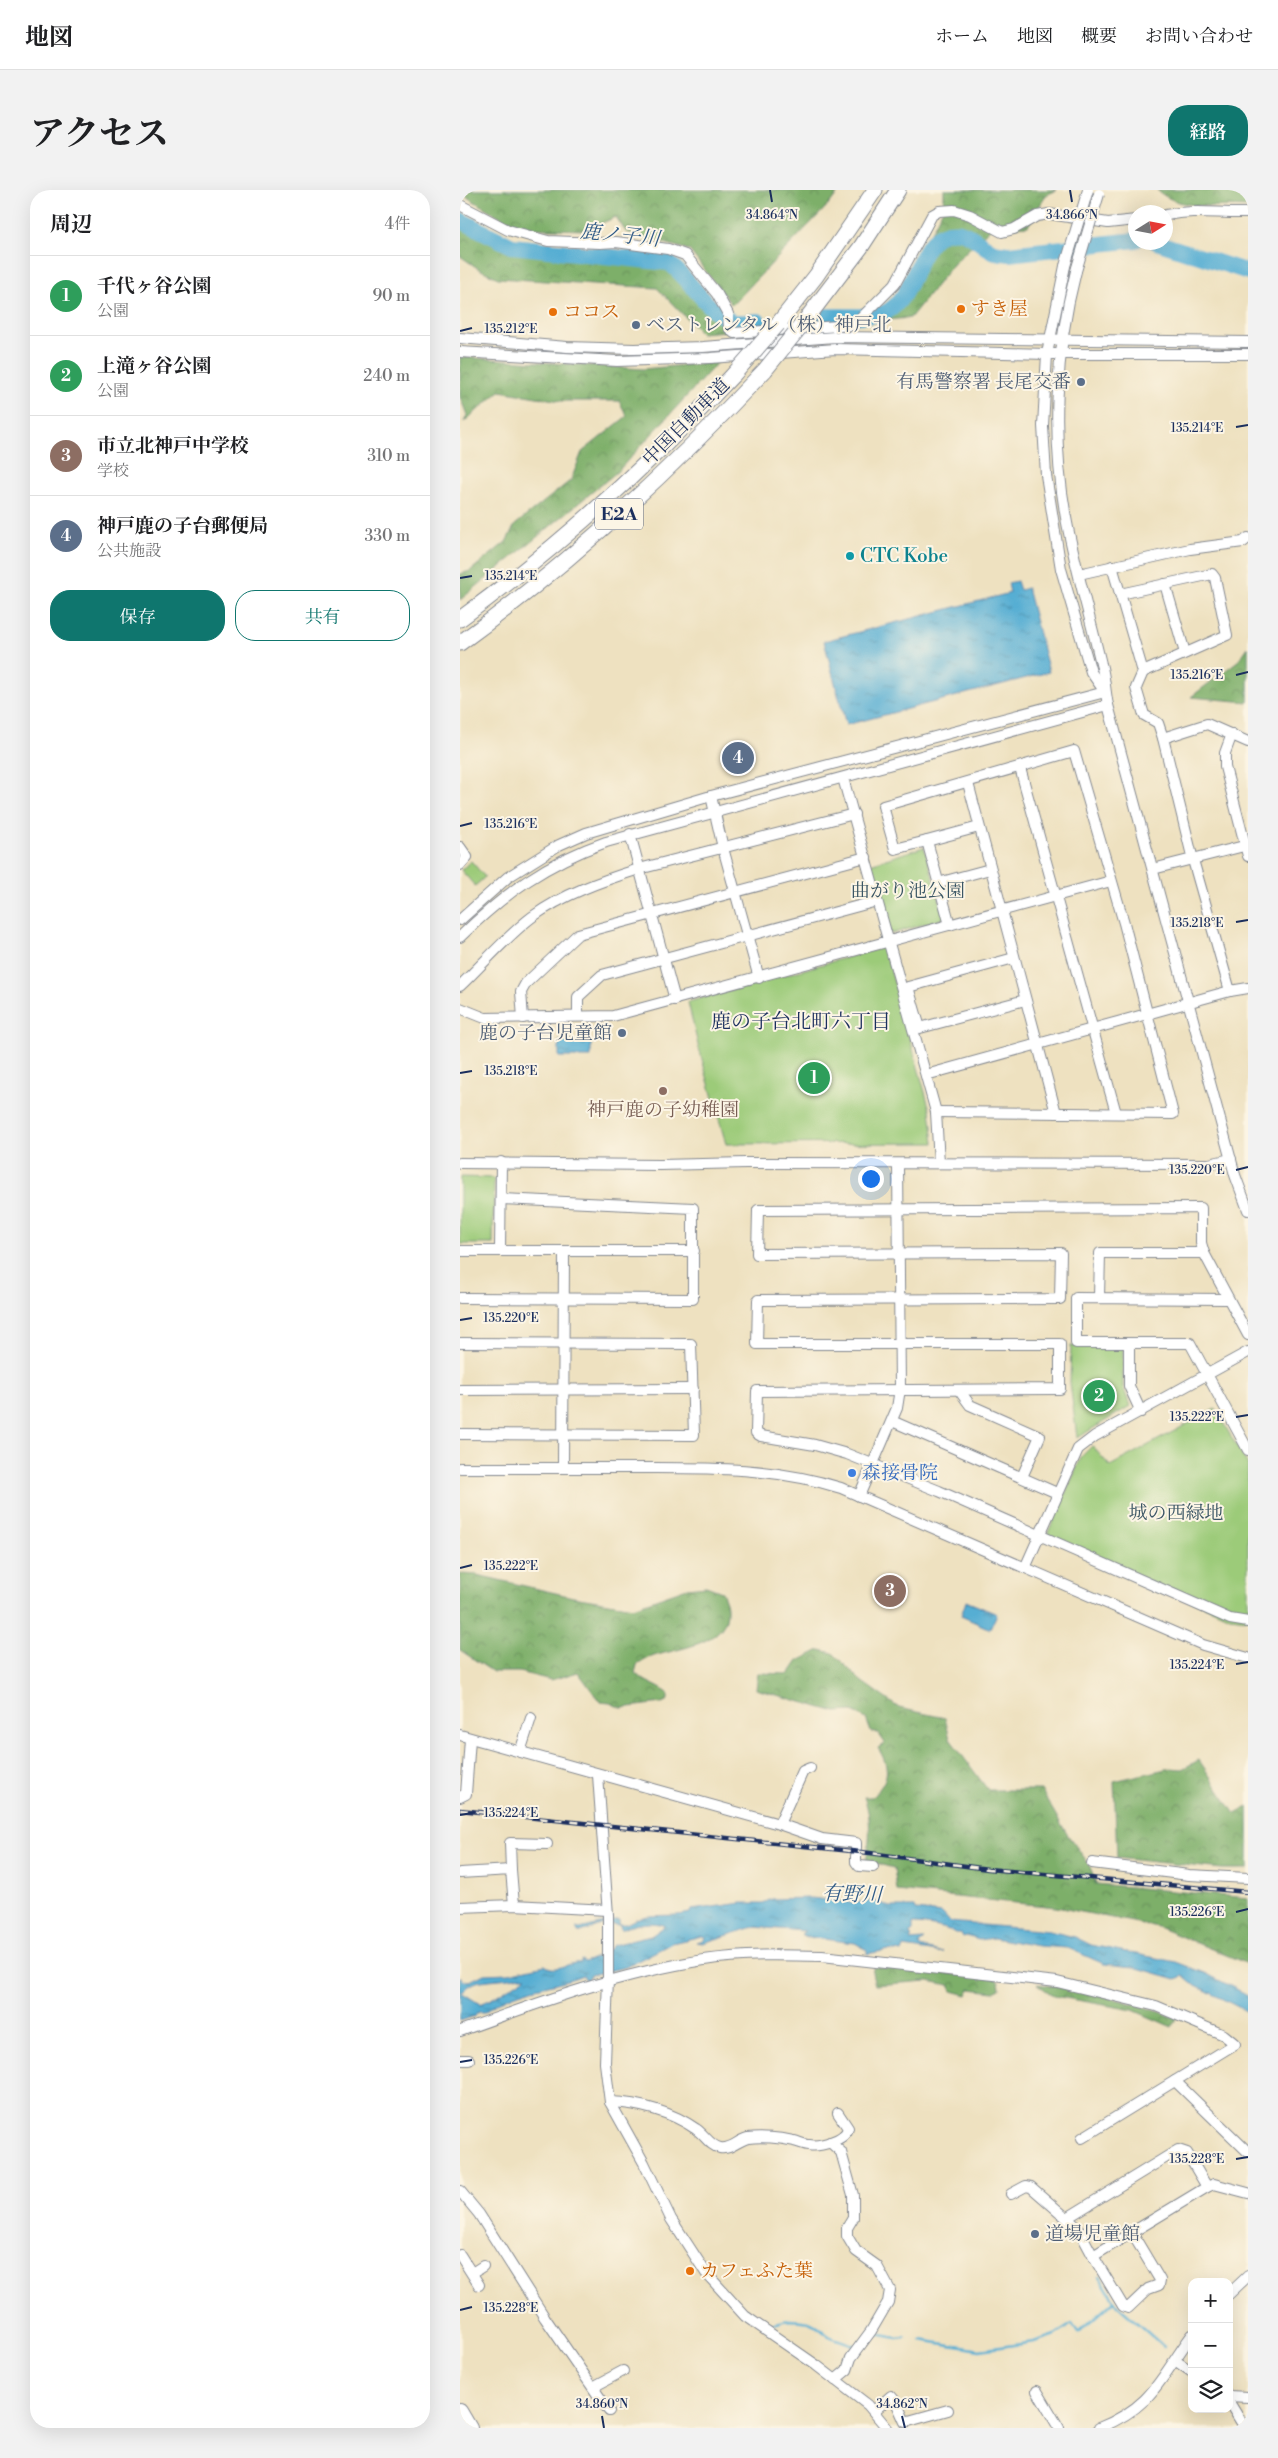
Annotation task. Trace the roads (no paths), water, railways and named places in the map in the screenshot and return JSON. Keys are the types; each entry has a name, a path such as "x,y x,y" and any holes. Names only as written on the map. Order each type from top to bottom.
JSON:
{"highway":[{"name":"中国自動車道","path":"460,619 539,558 688,423 778,324 816,276 875,190"},
{"name":"中国自動車道","path":"460,643 547,576 610,522 700,438 764,370 804,322 861,247 898,190"}],"main road":[{"path":"460,2411 470,2428"}],"street":[{"path":"1088,190 1065,266 1048,341 1043,426 1046,476 1061,569 1091,672 1105,692"},
{"path":"1099,192 1076,271 1061,341 1057,446 1067,522 1102,667 1108,705 1231,1159 1248,1210"},
{"path":"460,205 508,230 548,241 616,242 668,249 685,255 717,294 728,314 729,328 734,333 854,325 895,284 923,229 932,215 939,211 954,210 970,215 1002,232 1014,229 1037,216 1049,214 1108,224 1128,221"},
{"path":"1173,213 1206,210 1226,214 1248,213"},
{"path":"460,338 567,347 634,349 703,347 835,337 1248,342"},
{"path":"460,352 617,361 710,358 836,349 1047,354 1248,354"},
{"path":"1079,574 1190,549 1243,542 1248,538"},
{"path":"1112,566 1143,672"},
{"path":"1120,594 1212,574 1215,578 1227,634 1143,672 1136,684 1144,715 1158,723 1163,738 1193,860 1230,991"},
{"path":"1165,584 1185,653"},
{"path":"461,916 508,877 559,845 586,833 711,796 1105,692"},
{"path":"460,937 504,896 536,874 582,850 630,834 1108,705"},
{"path":"1163,738 1207,724 1248,742"},
{"path":"1232,734 1225,753 1225,767 1248,856"},
{"path":"936,1112 1173,1114 1074,751 884,806 895,849 979,826"},
{"path":"1020,768 1116,1113"},
{"path":"843,778 936,1112 939,1163"},
{"path":"968,783 1056,1113"},
{"path":"711,796 758,978"},
{"path":"460,986 531,918 566,896 607,879 639,869 854,814"},
{"path":"630,834 675,1000"},
{"path":"927,840 950,925"},
{"path":"1153,870 1246,845"},
{"path":"460,847 467,857 460,865"},
{"path":"523,1018 521,992 526,983 578,934 866,857"},
{"path":"938,883 990,870"},
{"path":"460,1008 485,1018 613,1016 1111,881"},
{"path":"578,1016 578,997 602,974 877,900"},
{"path":"1014,958 908,987 920,1028 1025,1000"},
{"path":"926,1075 1230,991 1248,988"},
{"path":"460,1162 660,1165 1209,1164 1231,1159"},
{"path":"500,1250 501,1162"},
{"path":"859,1496 892,1421 900,1389 900,1208 898,1164"},
{"path":"460,1298 694,1298 693,1208 502,1199"},
{"path":"1248,1335 1228,1300 1200,1243 1201,1208 758,1210 757,1254 1061,1253 1060,1299 900,1298 758,1300 756,1324 757,1344 1060,1344 1060,1389 757,1391 756,1433 761,1436 847,1454 1230,1619 1248,1622"},
{"path":"460,1251 694,1251"},
{"path":"563,1468 565,1434 564,1251"},
{"path":"1099,1298 1100,1254 1204,1253"},
{"path":"1228,1300 1076,1298 1076,1342 1190,1343 1248,1450"},
{"path":"460,1343 565,1345 691,1344 694,1435 460,1434"},
{"path":"1129,1343 1129,1386 1142,1412"},
{"path":"1025,1568 1057,1493 1081,1446 1095,1436 1142,1412 1248,1352"},
{"path":"460,1390 693,1389"},
{"path":"959,1390 970,1405 1040,1436 1022,1477"},
{"path":"892,1421 1057,1493"},
{"path":"460,1468 720,1468 778,1472 810,1478 859,1496 1202,1644 1248,1658"},
{"path":"520,1752 531,1723"},
{"path":"460,1797 466,1794 465,1737 779,1824 822,1839 856,1843 856,1862 859,1866 873,1867"},
{"path":"779,1824 803,1771 810,1768"},
{"path":"598,1775 607,1913 608,1980 605,2063 610,2102 644,2162 671,2219 706,2273 745,2316 835,2380 874,2411 887,2428"},
{"path":"514,1905 510,1843 533,1838 547,1844"},
{"path":"1092,1864 1189,1875 1248,1878"},
{"path":"460,1872 511,1870"},
{"path":"460,1907 514,1905 607,1913"},
{"path":"460,2031 608,1980 706,1960 783,1955 822,1956 1057,1982 1156,2006 1224,2035 1235,2044 1082,2138"},
{"path":"1175,2080 1248,2152"},
{"path":"610,2102 645,2106 686,2122 718,2148 726,2148 747,2138 794,2141 809,2146 830,2142 848,2132 848,2128 838,2114"},
{"path":"830,2142 841,2152 853,2195 853,2218 847,2228 847,2236 856,2250 877,2266 890,2290 888,2302 871,2331 851,2358 847,2370 835,2380"},
{"path":"1067,2218 1178,2150 1187,2153 1207,2187"},
{"path":"1093,2256 1214,2184 1248,2193"},
{"path":"1012,2194 1026,2186 1031,2187 1078,2228 1123,2306 1128,2308 1148,2290 1159,2285 1160,2280 1132,2233"},
{"path":"460,2191 479,2214 545,2318 608,2411"},
{"path":"460,2255 479,2284"},
{"path":"472,2274 483,2266"},
{"path":"1233,2290 1248,2276"},
{"path":"1099,2428 1129,2414 1145,2400 1163,2380 1188,2342"},
{"path":"1176,2361 1188,2369"},
{"path":"592,2387 623,2371"},
{"path":"1037,2391 1059,2428"},
{"path":"874,2411 891,2396 896,2402 905,2422 948,2410"},
{"path":"1233,2396 1248,2398"},
{"path":"1233,2408 1245,2428"}],"water":[{"path":"1017,581 1020,590 1027,588 1049,672 846,725 824,641 1010,593 1008,583"},
{"path":"559,1041 591,1042 591,1057 559,1057"},
{"path":"966,1601 997,1614 990,1629 961,1616"},
{"path":"810,1898 842,1902 867,1902 873,1900 890,1907 915,1907 916,1910 942,1913 950,1922 1049,1931 1075,1937 1091,1945 1176,1962 1205,1973 1248,1995 1248,2012 1191,1983 1183,1976 1176,1979 1134,1967 1104,1964 1068,1948 1038,1946 994,1938 979,1940 966,1936 963,1937 961,1933 941,1928 913,1924 913,1931 909,1934 912,1936 910,1941 924,1940 919,1944 920,1947 944,1953 904,1947 902,1952 888,1950 867,1954 867,1950 855,1943 807,1937 801,1934 805,1931 754,1927 703,1943 696,1942 704,1940 705,1937 702,1936 672,1943 626,1967 590,1975 586,1981 583,1975 532,1989 508,1998 485,2012 478,2012 475,2016 460,2021 460,1977 468,1982 484,1974 509,1973 545,1965 558,1968 581,1963 581,1960 585,1962 605,1953 613,1945 651,1936 665,1926 654,1923 643,1924 621,1930 620,1925 604,1924 578,1933 576,1928 580,1929 619,1919 619,1924 625,1924 642,1917 684,1914 690,1913 691,1910 742,1903 763,1903 772,1899","holes":["527,1976 490,2000 480,2004 461,1992 478,1982"]}],"waterway":[{"name":"鹿ノ子川","path":"460,220 512,246 669,263 722,316 734,322 758,321"},
{"name":"鹿ノ子川","path":"825,316 865,316 886,312 897,304 905,292 926,250 935,239 946,233 965,233 992,251 1009,254 1128,241"},
{"name":"鹿ノ子川","path":"1173,248 1248,272"},
{"path":"1099,2276 1117,2305 1164,2347"},
{"path":"921,2340 980,2350 1034,2342 1055,2335 1072,2324 1078,2333 1114,2301"},
{"path":"768,2325 787,2320 808,2322 816,2325 829,2336 855,2346"},
{"path":"876,2334 897,2338 905,2337"}],"railway":[{"path":"460,1810 870,1853 988,1869 1248,1892"}],"place":[{"name":"すき屋","path":"961,309"},
{"name":"ココス","path":"553,312"},
{"name":"ベストレンタル（株）神戸北","path":"636,325"},
{"name":"有馬警察署 長尾交番","path":"1081,382"},
{"name":"CTC Kobe","path":"850,556"},
{"name":"神戸鹿の子台郵便局","path":"738,758"},
{"name":"鹿の子台児童館","path":"622,1033"},
{"name":"千代ヶ谷公園","path":"814,1078"},
{"name":"神戸鹿の子幼稚園","path":"663,1091"},
{"name":"上滝ヶ谷公園","path":"1099,1396"},
{"name":"森接骨院","path":"852,1473"},
{"name":"市立北神戸中学校","path":"890,1591"},
{"name":"道場児童館","path":"1035,2234"},
{"name":"カフェふた葉","path":"690,2271"}],"district":[{"name":"鹿の子台北町六丁目","path":"801,1022"}],"park label":[{"name":"曲がり池公園","path":"908,891"},
{"name":"城の西緑地","path":"1176,1513"}],"water label":[{"name":"有野川","path":"852,1895"}]}
